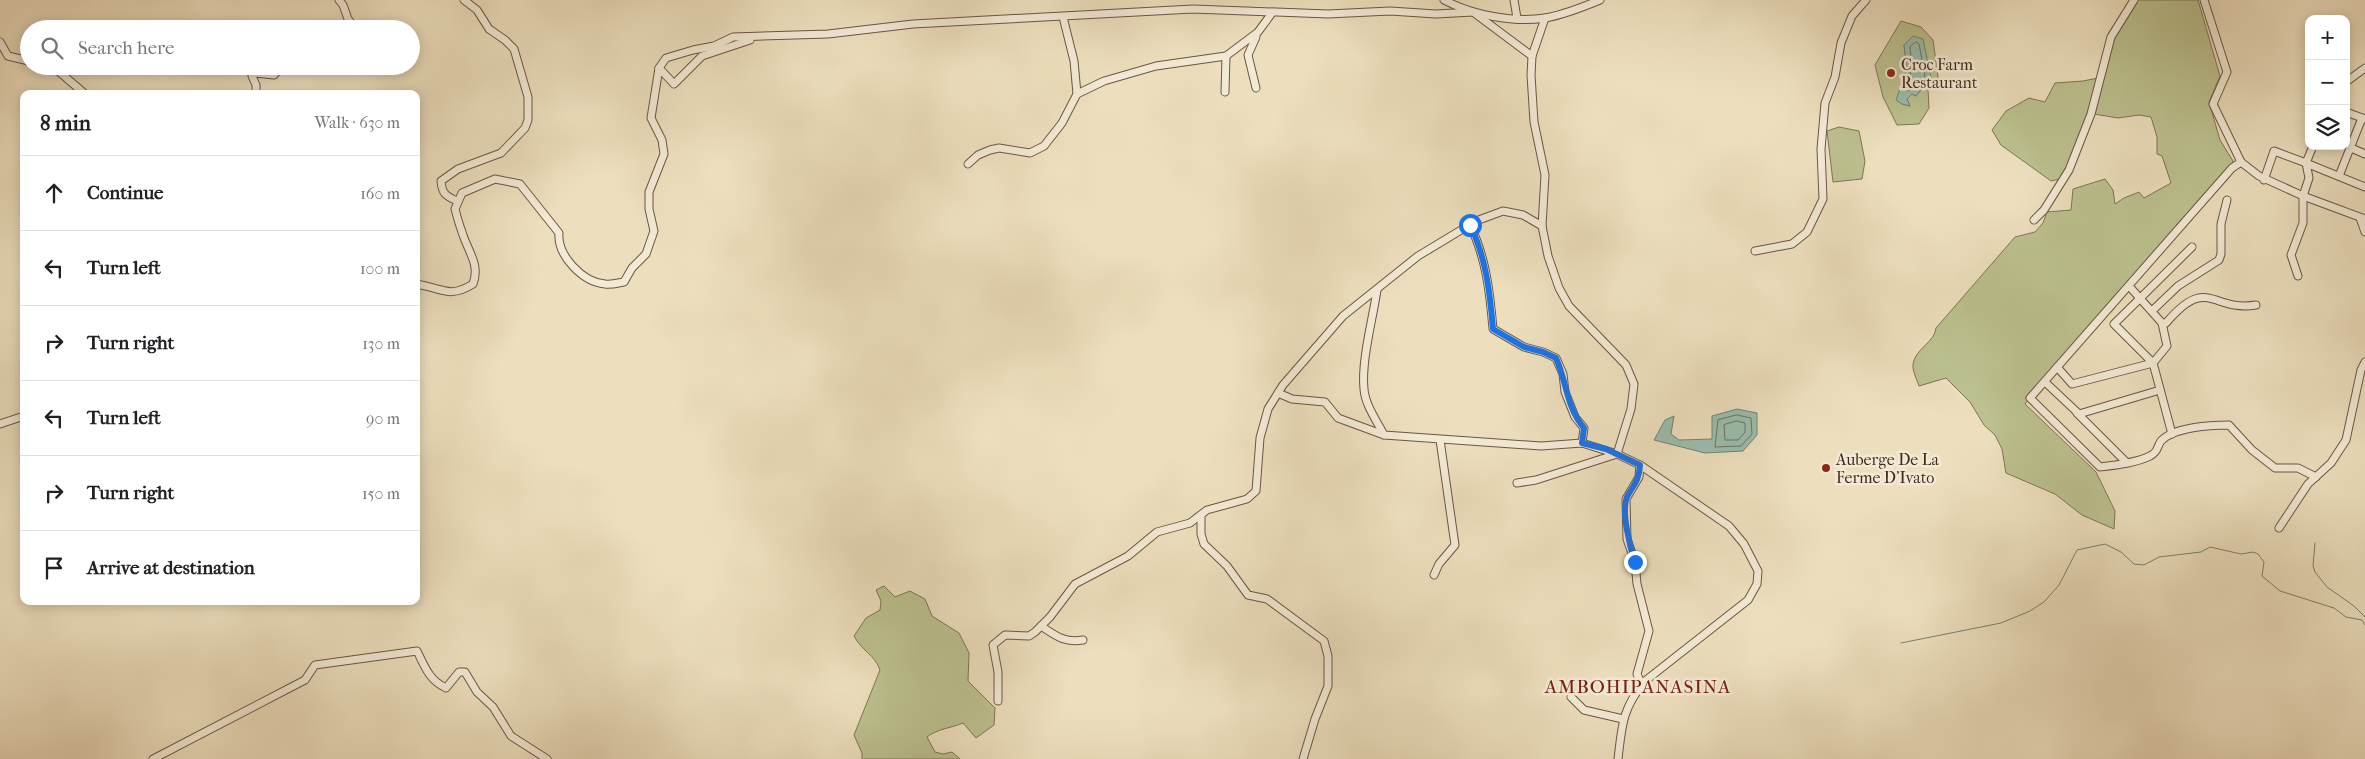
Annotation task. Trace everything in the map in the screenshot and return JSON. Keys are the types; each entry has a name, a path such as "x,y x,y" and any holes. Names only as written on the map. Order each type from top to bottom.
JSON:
{"street":[{"path":"339,0 343,5 348,20"},
{"path":"457,201 445,196 442,192 441,182 458,169 501,153 524,128 529,108 525,81 514,49 489,29 477,10 464,0"},
{"path":"1444,0 1472,12 1532,56"},
{"path":"1514,0 1517,18"},
{"path":"420,285 452,293 463,290 473,284 477,275 475,266 455,208 462,194 495,179 520,184 559,233 558,242 574,268 592,280 605,284 624,282 632,268 646,254 654,231 649,192 664,154 662,140 651,118 659,68 666,58 714,46 733,37 762,38 828,34 928,23 1063,17 1193,8 1328,14 1390,11 1436,14 1472,12 1517,18 1545,18 1600,0"},
{"path":"1755,252 1792,244 1806,232 1823,199 1821,148 1825,103 1834,77 1841,43 1852,16 1866,0"},
{"path":"2034,220 2044,210 2069,170 2091,114 2110,37 2134,0"},
{"path":"2204,0 2227,72 2213,104 2241,162 2264,180 2362,219 2365,232"},
{"path":"1256,88 1248,55 1258,32 1272,12"},
{"path":"968,164 978,155 999,148 1030,153 1044,146 1062,123 1077,94 1074,62 1063,17"},
{"path":"1545,18 1532,56 1534,122 1545,175 1542,226 1548,256 1559,288 1569,306 1626,365 1634,384 1631,409 1617,454"},
{"path":"1077,94 1104,81 1156,66 1226,56 1258,32"},
{"path":"659,68 674,84 702,56 744,41 762,38"},
{"path":"0,42 8,56 20,59"},
{"path":"1225,92 1226,56"},
{"path":"2350,79 2365,68"},
{"path":"63,75 80,90"},
{"path":"253,75 256,90"},
{"path":"2339,176 2364,119 2350,114"},
{"path":"2351,148 2365,154"},
{"path":"2298,276 2291,255 2303,224 2303,196 2309,178 2306,163 2311,150"},
{"path":"2264,180 2274,151 2365,186"},
{"path":"2241,162 2232,168 2030,398 2100,467 2147,457 2157,452 2161,442 2172,434 2208,425 2229,425 2252,450 2275,468 2298,468 2316,477"},
{"path":"2153,310 2178,286 2218,260 2221,254 2221,224 2227,200"},
{"path":"998,701 998,672 993,645 1005,636 1029,636 1041,626 1075,584 1128,556 1156,532 1190,523 1201,515 1226,504 1247,499 1256,491 1260,438 1268,409 1278,393 1343,316 1418,256 1470,225 1503,211 1523,215 1542,226"},
{"path":"1470,225 1479,243 1490,297 1493,329 1524,347 1556,358 1563,374 1565,392 1575,418 1584,428 1582,443"},
{"path":"2172,434 2153,363 2114,324 2192,247"},
{"path":"2057,367 2072,384 2153,363 2167,346 2162,323 2153,310 2129,286"},
{"path":"1377,290 1365,365 1364,389 1366,398 1384,435"},
{"path":"2162,323 2166,323 2185,304 2197,297 2211,298 2236,305 2256,305"},
{"path":"2279,528 2308,484 2331,463 2346,440 2361,370 2365,362"},
{"path":"2045,382 2126,462"},
{"path":"2077,413 2160,390"},
{"path":"1278,393 1292,399 1325,402 1338,418 1384,435 1541,446 1582,443 1606,449 1640,465 1729,526 1744,544 1758,571 1757,584 1748,600 1642,685 1633,695 1623,719 1618,759"},
{"path":"0,424 20,417"},
{"path":"1434,575 1439,564 1454,545 1440,440"},
{"path":"1518,483 1536,480 1617,454"},
{"path":"1640,465 1640,477 1626,499 1627,539 1635,562 1637,584 1649,631 1637,674 1642,685"},
{"path":"1201,515 1201,534 1204,544 1227,566 1248,595 1267,599 1324,641 1328,656 1328,686 1315,719 1303,759"},
{"path":"1041,626 1061,640 1083,640"},
{"path":"152,759 305,680 315,665 417,651 428,674 436,683 446,688 459,672 465,672 477,692 493,707 511,736 547,759"},
{"path":"1571,696 1584,710 1623,719"}],"green space":[{"path":"2137,0 2198,0 2220,76 2209,102 2220,140 2233,161 2233,167 2186,219 2177,224 2175,230 2038,386 2025,404 2096,472 2115,511 2114,529 2082,515 2055,494 2006,473 2002,449 1995,435 1984,425 1970,402 1946,378 1919,386 1913,364 1917,354 1935,333 1936,328 2015,237 2035,232 2043,223 2047,212 2071,210 2073,189 2105,179 2113,190 2115,204 2139,192 2144,198 2171,183 2162,156 2157,154 2157,137 2151,117 2139,115 2118,118 2094,114 2115,37"},
{"path":"1901,21 1921,27 1933,40 1939,84 1928,90 1929,108 1919,124 1897,125 1883,97 1875,65","holes":["1904,45 1922,88 1916,96 1912,94 1907,99 1910,106 1902,104 1902,79 1907,69"]},
{"path":"2098,78 2084,142 2065,178 2051,181 2001,145 1992,130 2006,111 2029,98 2045,102 2055,83"},
{"path":"1839,127 1859,131 1865,161 1862,179 1833,182 1827,131"},
{"path":"884,586 895,597 910,591 925,599 932,616 959,633 969,653 968,681 995,708 994,725 976,738 963,723 940,730 927,737 935,752 943,754 952,752 960,759 862,759 862,753 854,735 880,670 875,660 854,636 866,618 880,610 881,601 876,590"}],"water":[{"path":"1913,36 1923,39 1931,78 1916,96 1912,94 1907,99 1910,106 1896,100 1907,69 1904,45"},
{"path":"1737,409 1757,413 1757,435 1743,451 1705,453 1654,440 1665,420 1674,416 1671,434 1679,440 1712,439 1712,416"}],"waterway":[{"path":"2315,543 2313,566 2315,572 2327,587 2354,606 2365,617"},
{"path":"1901,643 2001,623 2030,611 2044,602 2059,585 2077,550 2105,544 2121,552 2134,564 2144,565 2159,557 2201,552 2210,547 2241,554 2253,552 2258,554 2264,562 2262,576 2280,591 2334,608 2346,617 2362,620 2365,625"}],"place":[{"name":"Croc Farm Restaurant","path":"1891,73"},
{"name":"Auberge De La Ferme D'Ivato","path":"1826,468"}],"district":[{"name":"AMBOHIPANASINA","path":"1638,686"}],"route":[{"path":"1470,225 1479,243 1490,297 1493,329 1524,347 1556,358 1563,374 1565,392 1575,418 1584,428 1582,443 1606,449 1640,465 1640,477 1626,499 1627,539 1635,562"}]}
